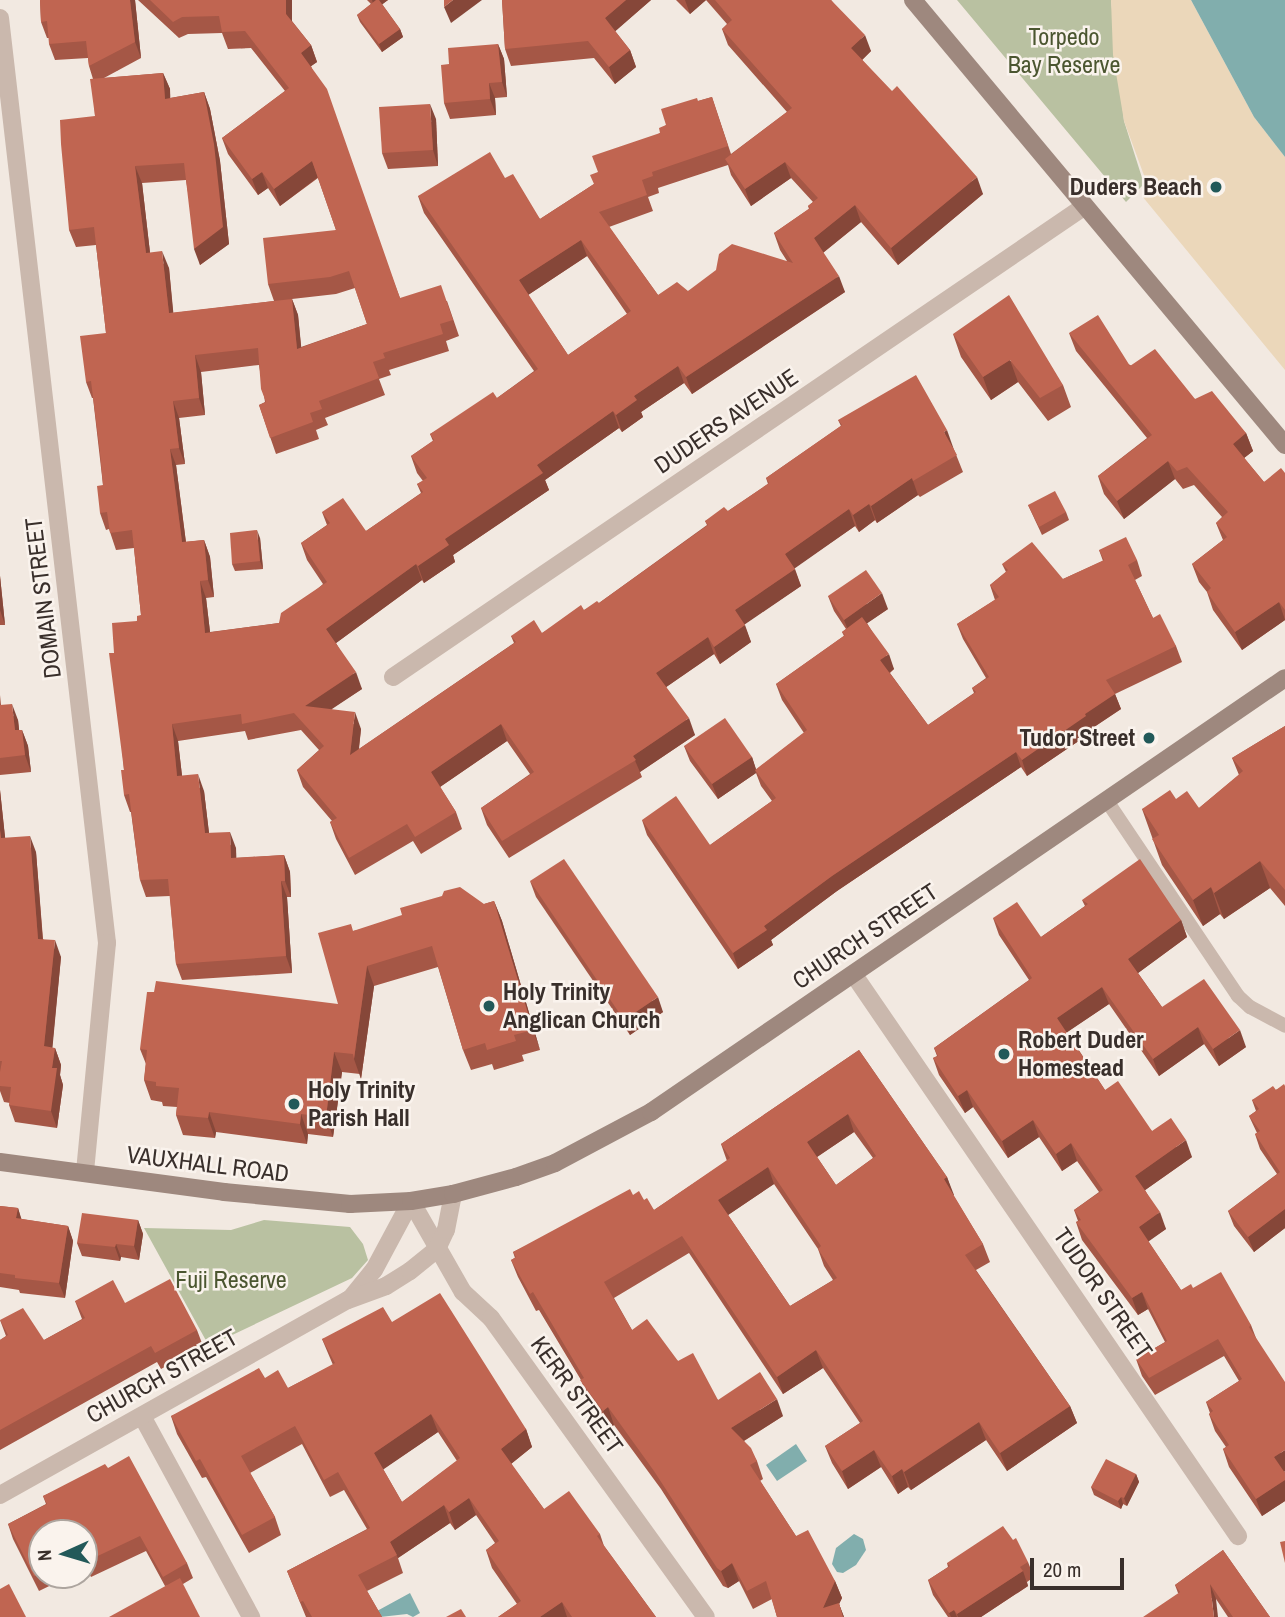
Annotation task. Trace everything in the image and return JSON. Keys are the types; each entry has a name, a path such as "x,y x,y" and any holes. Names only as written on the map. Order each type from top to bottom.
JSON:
{"street":[{"path":"913,0 1285,445"},
{"name":"DOMAIN STREET","path":"0,18 107,943 85,1173"},
{"name":"DUDERS AVENUE","path":"393,677 1085,206"},
{"name":"CHURCH STREET","path":"348,1300 374,1270 411,1201 453,1194 555,1163 651,1112 1285,678"},
{"name":"TUDOR STREET","path":"854,975 1238,1536"},
{"name":"VAUXHALL ROAD","path":"0,1162 302,1200 350,1204 411,1201"},
{"name":"CHURCH STREET","path":"0,1495 348,1300 386,1286 410,1271 436,1249 446,1230 453,1194"},
{"name":"KERR STREET","path":"411,1201 436,1249 463,1292 491,1318 706,1617"},
{"path":"142,1416 251,1617"}],"lane":[{"path":"1107,800 1238,996 1250,1007 1285,1026"}],"green space":[{"name":"Torpedo Bay Reserve","path":"957,0 1111,0 1124,121 1144,184 1126,202"},
{"name":"Fuji Reserve","path":"264,1220 350,1227 363,1244 368,1260 352,1278 209,1346 144,1228 231,1230"}],"sand":[{"name":"Duders Beach","path":"1111,0 1191,0 1254,117 1285,157 1285,370 1142,196 1149,189 1124,121 1113,55"}],"water":[{"path":"1191,0 1285,0 1285,157 1254,117"},
{"path":"796,1444 807,1461 777,1481 766,1465"},
{"path":"854,1534 863,1539 866,1550 856,1565 843,1573 837,1572 832,1564 836,1548"},
{"path":"410,1593 420,1613 413,1617 407,1614 380,1617 377,1611"}],"building":[{"path":"40,0 130,0 135,42 89,66 86,41 49,44 47,21 41,22"},
{"path":"150,0 286,0 286,14 311,45 301,53 327,89 400,298 441,285 453,320 440,324 443,334 383,353 385,358 373,362 379,378 319,401 322,409 310,413 313,422 270,438 259,405 266,402 261,389 258,348 195,355 199,398 173,401 179,448 170,449 182,542 204,540 208,580 200,581 205,633 279,623 281,613 327,582 301,543 330,523 322,512 343,498 366,531 423,492 417,484 427,478 411,456 434,440 430,434 493,392 497,398 538,369 418,196 490,152 505,178 513,174 540,219 594,184 590,175 598,172 592,156 660,133 659,128 666,125 661,109 697,98 698,101 712,97 728,146 652,172 653,176 642,180 647,195 599,212 658,295 677,282 688,291 716,270 719,254 732,244 793,263 774,233 810,208 808,206 818,198 785,162 745,189 725,159 792,108 722,29 732,20 715,0 831,0 865,35 851,48 892,91 897,86 977,177 891,248 855,205 814,238 839,276 686,377 678,366 634,396 637,400 616,415 613,411 537,465 543,473 445,539 449,545 418,566 416,564 326,629 356,672 305,706 355,712 350,755 516,642 511,636 534,620 542,633 581,605 584,610 597,601 599,603 708,525 705,521 724,507 728,511 769,483 766,478 842,425 838,420 916,375 947,430 944,432 957,455 913,481 912,478 853,515 849,509 785,554 795,569 735,610 745,625 714,647 708,637 656,673 689,718 633,756 636,760 502,841 481,808 534,772 501,724 431,772 456,812 415,837 407,824 349,858 330,822 337,818 297,770 324,746 294,713 242,724 241,714 172,724 177,776 198,774 205,833 230,832 231,858 284,855 285,881 281,881 286,956 176,964 168,879 140,880 129,794 124,795 121,770 124,770 109,653 114,653 112,623 137,621 137,616 141,615 132,530 110,533 107,512 100,513 97,486 103,485 100,453 91,381 86,382 80,336 106,333 94,227 69,230 60,120 95,116 90,79 163,73 165,99 204,92 214,144 223,227 194,249 184,163 135,166 146,253 162,251 169,313 292,299 297,349 367,324 349,271 330,277 268,284 263,238 336,230 312,161 274,189 262,172 252,179 222,138 289,88 245,31 222,32 219,16 182,17 173,22","holes":["581,240 631,311 568,355 519,280"]},
{"path":"379,0 400,29 379,44 357,15"},
{"path":"444,0 453,0 444,7"},
{"path":"502,0 626,0 605,18 630,50 609,67 588,41 505,49"},
{"path":"498,44 502,82 489,83 490,99 444,103 441,65 449,64 448,48"},
{"path":"430,104 433,150 382,153 379,107"},
{"path":"1009,295 1063,385 1040,398 1010,360 983,377 953,334"},
{"path":"1098,315 1130,366 1155,349 1195,399 1212,391 1246,433 1233,444 1264,482 1281,468 1285,473 1285,610 1279,602 1235,632 1207,592 1211,588 1192,564 1227,537 1216,523 1228,512 1187,467 1177,471 1168,461 1117,501 1098,476 1152,435 1069,333"},
{"path":"1055,491 1066,512 1039,527 1028,505"},
{"path":"257,530 260,561 232,564 230,533"},
{"path":"1126,537 1137,560 1128,565 1153,618 1160,614 1176,646 1106,680 1115,694 1085,714 1086,716 1022,760 1016,752 832,876 764,926 767,930 733,953 642,820 676,796 710,845 776,798 755,770 807,730 776,684 845,635 842,632 862,617 889,654 880,660 928,725 976,692 972,688 989,677 957,624 999,597 990,585 1008,570 1002,564 1032,542 1063,579 1104,560 1099,550"},
{"path":"866,570 882,593 844,620 828,596"},
{"path":"12,704 15,730 22,730 25,755 0,758 0,705"},
{"path":"725,718 752,757 712,784 684,746"},
{"path":"1285,726 1285,890 1260,861 1214,893 1211,887 1193,900 1152,839 1159,835 1142,809 1170,790 1176,799 1187,791 1199,808 1243,771 1232,758"},
{"path":"0,830 1,838 30,836 38,939 55,940 44,1046 55,1048 52,1068 57,1068 51,1111 9,1105 11,1087 0,1086"},
{"path":"564,859 658,997 624,1020 530,881"},
{"path":"1140,859 1181,920 1128,959 1162,1007 1204,979 1240,1030 1213,1049 1198,1027 1153,1059 1102,987 1057,1018 1105,1090 1118,1081 1152,1131 1171,1118 1186,1140 1135,1176 1160,1212 1139,1227 1181,1290 1191,1284 1193,1288 1221,1272 1251,1325 1249,1327 1285,1382 1285,1450 1274,1457 1285,1473 1285,1480 1256,1499 1223,1449 1229,1445 1209,1414 1213,1411 1206,1402 1242,1379 1218,1339 1149,1378 1136,1359 1167,1341 1142,1292 1132,1298 1076,1222 1081,1220 1074,1210 1103,1190 1071,1143 1056,1154 1033,1120 1002,1141 967,1090 958,1096 933,1058 938,1056 934,1048 1032,978 993,918 1017,902 1041,937 1088,904 1082,900"},
{"path":"460,887 484,904 494,901 533,1030 514,1035 516,1041 487,1050 485,1043 463,1050 432,946 367,966 354,1059 353,1054 334,1052 326,1117 301,1114 300,1124 209,1112 208,1118 176,1115 179,1088 156,1086 156,1082 144,1080 147,1050 140,1049 147,992 154,992 156,981 338,1004 318,933 351,924 353,931 402,915 400,908 442,896 444,891"},
{"path":"859,1050 947,1177 944,1179 983,1244 965,1255 1070,1406 1000,1453 979,1422 904,1472 902,1469 892,1476 874,1450 842,1471 825,1446 863,1421 816,1350 777,1377 682,1236 604,1282 632,1330 647,1319 678,1361 693,1353 718,1400 760,1372 777,1399 731,1428 751,1448 757,1461 750,1465 796,1536 808,1530 835,1581 823,1608 839,1603 843,1617 777,1617 766,1581 747,1591 732,1563 721,1571 717,1568 654,1471 608,1407 603,1411 580,1380 584,1378 511,1260 516,1257 513,1252 630,1189 633,1195 639,1191 644,1200 647,1198 654,1210 730,1158 721,1144","holes":["848,1114 876,1156 836,1185 807,1142","768,1167 821,1246 818,1249 837,1278 790,1306 718,1200"]},
{"path":"1284,1084 1285,1209 1248,1237 1228,1211 1280,1172 1255,1134 1260,1131 1249,1116 1259,1109 1252,1100 1273,1086 1276,1090"},
{"path":"0,1206 18,1208 16,1218 68,1226 59,1283 15,1278 15,1275 0,1273"},
{"path":"82,1213 138,1220 134,1246 77,1243"},
{"path":"170,1279 197,1330 155,1353 151,1346 0,1430 0,1340 8,1335 0,1320 23,1308 44,1340 85,1318 75,1301 113,1280 125,1303"},
{"path":"440,1293 526,1429 501,1449 544,1509 569,1491 600,1534 597,1536 656,1617 572,1617 562,1602 540,1617 498,1617 521,1601 486,1550 499,1541 469,1498 449,1512 444,1505 390,1542 397,1555 358,1575 382,1617 312,1617 303,1601 300,1602 287,1571 370,1528 338,1472 324,1480 295,1426 241,1456 275,1517 242,1535 200,1459 196,1461 171,1416 259,1368 265,1378 278,1370 288,1388 335,1363 322,1339 383,1307 392,1322","holes":["431,1414 460,1458 402,1502 374,1453"]},
{"path":"129,1456 187,1563 163,1577 140,1536 98,1556 98,1519 28,1519 28,1564 8,1524 47,1504 43,1496 105,1464 108,1468"},
{"path":"1106,1459 1136,1474 1124,1498 1121,1497 1118,1501 1091,1487"},
{"path":"1003,1526 1013,1540 1016,1538 1028,1562 1020,1567 1023,1571 957,1614 954,1610 949,1613 928,1580 950,1566 947,1563"},
{"path":"1285,1541 1285,1563 1280,1542"},
{"path":"1223,1550 1270,1617 1233,1617 1210,1584 1214,1617 1143,1617 1180,1592 1175,1585"},
{"path":"180,1578 200,1617 109,1617"},
{"path":"9,1584 26,1617 0,1617 0,1589"},
{"path":"461,1609 466,1617 446,1617"}],"place":[{"name":"Duders Beach","path":"1216,187"},
{"name":"Tudor Street","path":"1149,738"},
{"name":"Holy Trinity Anglican Church","path":"489,1006"},
{"name":"Robert Duder Homestead","path":"1004,1054"},
{"name":"Holy Trinity Parish Hall","path":"294,1104"}]}
